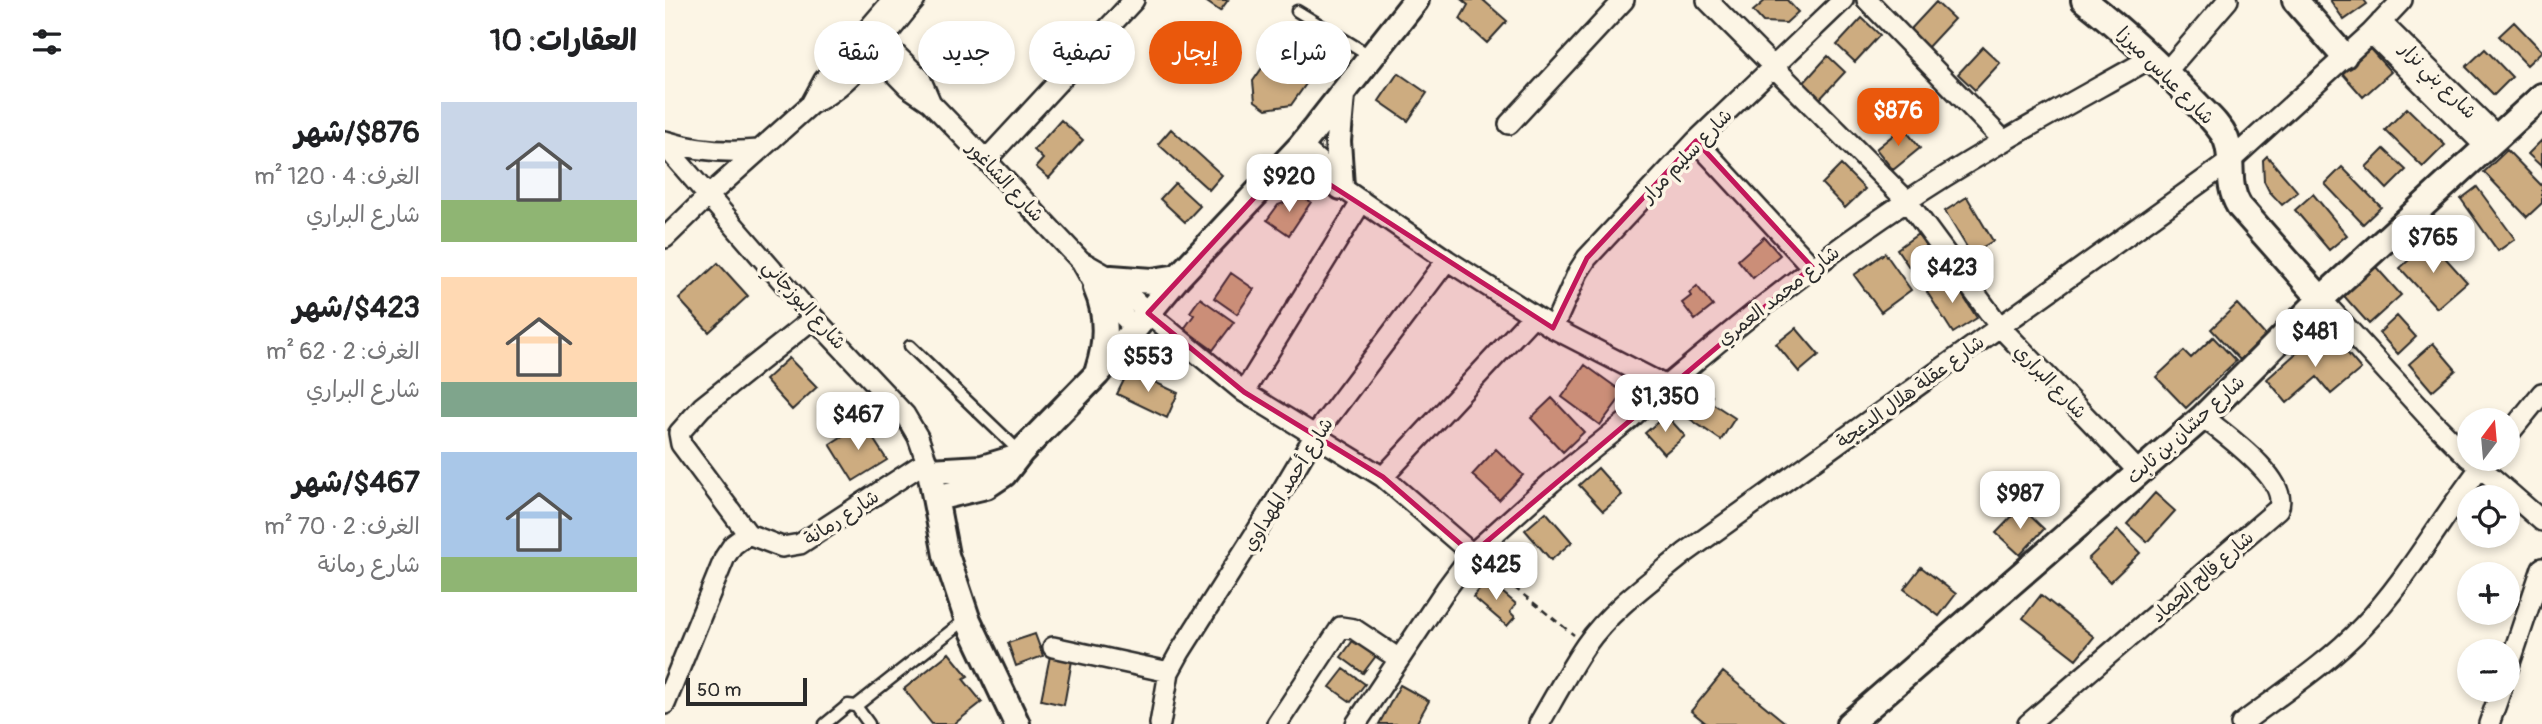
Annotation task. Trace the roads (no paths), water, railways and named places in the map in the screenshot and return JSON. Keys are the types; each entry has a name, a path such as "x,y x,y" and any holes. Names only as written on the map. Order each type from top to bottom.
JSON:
{"street":[{"path":"881,21 893,0"},
{"path":"891,21 915,0"},
{"path":"986,159 1134,0"},
{"path":"936,498 986,485 1004,474 1097,374 1178,277 1296,153 1416,0"},
{"path":"1509,124 1624,0"},
{"name":"شارع البراري","path":"1707,0 1907,201 2000,327 2139,471"},
{"name":"شارع سليم مرار","path":"1553,328 1587,258 1696,141 1843,0"},
{"path":"1867,0 2003,140"},
{"name":"شارع عباس ميرزا","path":"2084,0 2165,64"},
{"name":"شارع عباس ميرزا","path":"2105,0 2220,128 2236,156 2248,214 2321,299"},
{"path":"2165,64 2228,0"},
{"path":"2295,0 2344,56"},
{"name":"شارع عقلة هلال الدعجة","path":"1539,724 1587,644 1643,587 1685,553 2236,156 2402,0"},
{"name":"شارع بني نزار","path":"2376,27 2492,142"},
{"name":"شارع محمد العمري","path":"1356,724 1446,589 1472,555 1542,491 1744,320 1812,267 1907,201 2003,140 2165,64"},
{"name":"شارع الشاغور","path":"904,82 930,102 1081,261 1142,320 1244,392 1383,477 1472,555"},
{"path":"665,238 811,104 836,90 840,84"},
{"path":"1341,187 1338,141 1343,94"},
{"name":"شارع حسّان بن ثابت","path":"1849,724 2203,417 2321,299 2542,96"},
{"path":"665,141 698,150 718,152 759,150"},
{"path":"1696,141 1812,267"},
{"name":"شارع البوزجاني","path":"665,146 814,317 905,415 914,429 929,466"},
{"path":"1296,153 1331,172 1341,187 1533,316 1666,386"},
{"path":"1244,392 1362,201"},
{"name":"شارع أحمد المهداوي","path":"1160,724 1169,672 1315,435 1447,260"},
{"path":"1097,374 1105,335 1104,283 1178,277"},
{"path":"2321,299 2430,419 2457,443"},
{"path":"1383,477 1533,316"},
{"path":"665,704 725,556 733,545 748,534 681,444 679,433 702,407 814,317"},
{"path":"2520,422 2539,402"},
{"name":"شارع فالح الحماد","path":"2028,724 2278,509 2282,501 2280,494 2264,470 2203,417"},
{"path":"1017,724 967,618 946,555 929,466 982,468 1019,455"},
{"name":"شارع رمانة","path":"748,534 782,547 789,548 800,544 929,466"},
{"path":"2241,724 2327,659 2364,625 2387,597 2470,471"},
{"path":"2488,471 2542,521"},
{"path":"2518,639 2542,568"},
{"path":"1277,724 1341,627 1354,629 1399,659"},
{"path":"1053,647 1169,672"},
{"path":"2489,724 2497,702"}],"lane":[{"path":"1297,11 1371,57"},
{"path":"910,346 1019,455"},
{"path":"825,724 848,705 856,706 967,618"},
{"path":"856,706 869,724"}]}
